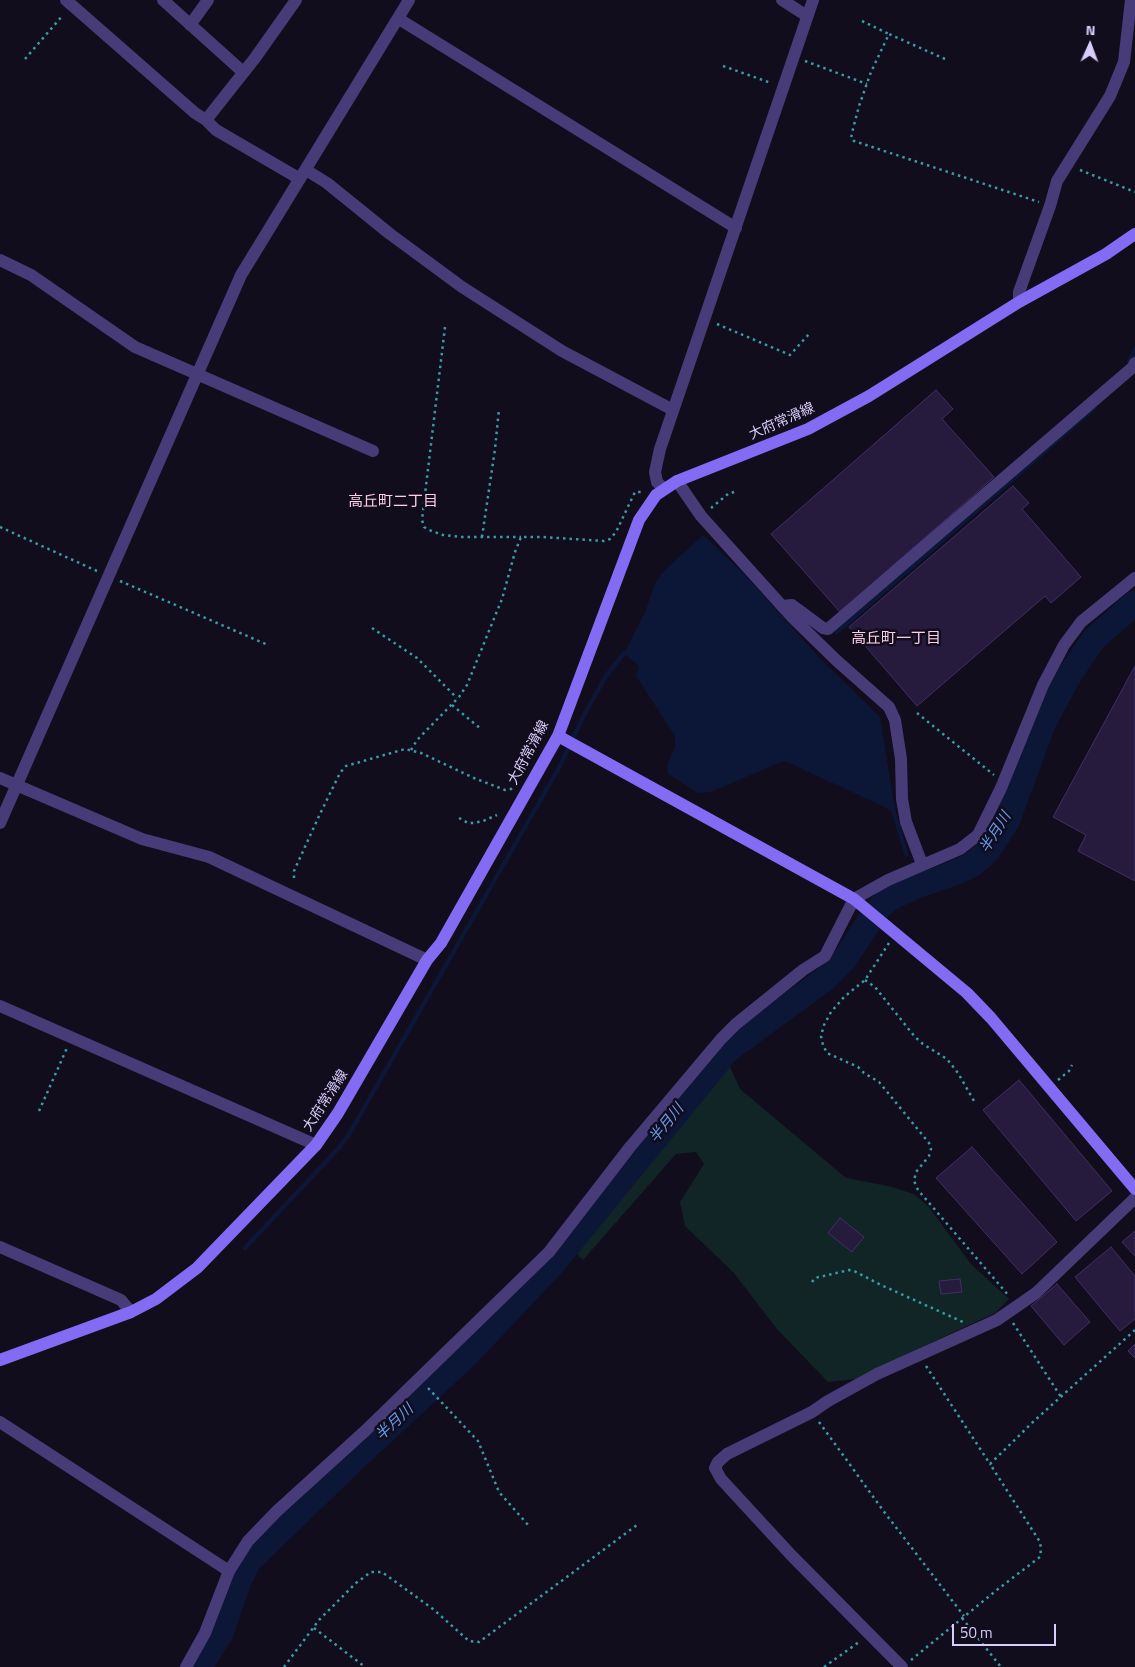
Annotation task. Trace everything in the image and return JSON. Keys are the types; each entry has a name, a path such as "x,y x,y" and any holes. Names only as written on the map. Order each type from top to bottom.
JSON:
{"main road":[{"name":"大府常滑線","path":"0,1360 131,1312 156,1299 197,1268 316,1145 338,1113 427,960 441,943 558,736 638,520 660,492 677,481 720,466 808,429 869,396 1019,302 1106,254 1135,234"},
{"path":"558,736 859,903 967,993 1135,1190"}],"street":[{"path":"163,0 243,72"},
{"path":"190,25 208,0"},
{"path":"206,120 296,0"},
{"path":"0,823 241,276 399,19 407,0"},
{"path":"782,0 807,16"},
{"path":"660,492 655,472 660,449 812,0"},
{"path":"1019,302 1019,292 1057,181 1110,96 1124,62 1131,0"},
{"path":"69,3 216,130 303,174 327,183 390,234 462,287 562,351 673,410"},
{"path":"399,19 736,228"},
{"path":"0,260 31,275 135,347 197,376 373,451"},
{"path":"782,606 792,605 828,630 1133,367 1135,363"},
{"path":"677,481 701,516 782,606 836,660 889,707 895,720 901,759 902,799 906,822 922,864"},
{"path":"186,1667 205,1633 229,1571 248,1541 548,1252 630,1147 721,1039 803,970 825,956 859,903 888,880 922,864 960,850 978,835 1004,780 1043,685 1064,645 1081,622 1135,578"},
{"path":"0,778 142,839 209,857 427,960"},
{"path":"0,1006 316,1145"},
{"path":"906,1664 869,1634 792,1556 721,1479 715,1468 718,1462 727,1454 812,1412 877,1374 996,1320 1019,1306 1057,1274 1135,1198"},
{"path":"0,1246 121,1300 131,1312"},
{"path":"0,1422 229,1571"}],"path":[{"path":"25,60 69,3"},
{"path":"862,21 945,59"},
{"path":"889,34 867,84 853,129 852,138 854,141 1050,206"},
{"path":"794,57 867,84"},
{"path":"723,66 783,87"},
{"path":"1067,164 1135,192"},
{"path":"704,318 790,355 809,334"},
{"path":"445,327 422,520 424,527 443,535 542,537 604,542 610,539 616,532 635,492 660,492"},
{"path":"482,537 499,409"},
{"path":"701,516 728,494 737,491"},
{"path":"0,527 268,645"},
{"path":"411,750 417,740 467,685 502,598 521,537"},
{"path":"372,628 417,658 457,698"},
{"path":"451,704 481,729"},
{"path":"917,713 993,774 1004,780"},
{"path":"294,878 294,871 340,773 346,766 405,749 421,752 474,778 505,790 511,789 524,778 529,777 533,779"},
{"path":"459,818 468,823 474,823 483,822 507,811 513,814"},
{"path":"896,933 865,980 844,997 831,1012 821,1036 823,1045 827,1054 858,1067 879,1082 929,1143 931,1149 929,1156 916,1172 914,1181 918,1190 1019,1306"},
{"path":"865,980 875,987 915,1037 947,1059 958,1073 974,1101"},
{"path":"39,1111 71,1038"},
{"path":"1049,1089 1072,1065"},
{"path":"812,1282 815,1278 849,1270 854,1271 881,1286 972,1326 973,1330"},
{"path":"1007,1313 1061,1397"},
{"path":"990,1464 1135,1330"},
{"path":"906,1664 998,1589 1033,1564 1040,1557 1041,1549 1040,1542 917,1355"},
{"path":"418,1378 478,1441 499,1492 529,1526"},
{"path":"812,1412 1001,1667"},
{"path":"285,1667 319,1620 356,1583 372,1572 382,1572 433,1609 469,1641 479,1642 637,1525"},
{"path":"314,1628 365,1667"},
{"path":"824,1667 869,1634"}],"green space":[{"path":"726,1058 740,1089 846,1178 888,1186 914,1194 928,1206 971,1264 1009,1299 995,1313 855,1379 828,1382 776,1328 734,1273 685,1226 680,1202 704,1164 696,1152 676,1154 583,1260 574,1251"}],"water":[{"path":"703,535 747,577 817,655 880,717 895,809 909,856 905,857 891,810 787,762 781,762 711,792 698,793 668,774 667,766 675,746 675,736 636,676 639,666 624,653 645,612 656,581 666,569"}],"building":[{"path":"936,390 953,409 942,419 994,477 840,612 771,534"},
{"path":"1013,486 1029,503 1022,509 1081,577 1051,603 1045,596 917,706 849,627"},
{"path":"1135,666 1135,881 1078,851 1086,835 1053,817"},
{"path":"1019,1080 1112,1191 1076,1221 983,1110"},
{"path":"972,1147 1057,1242 1022,1274 936,1178"},
{"path":"840,1218 864,1237 852,1252 828,1233"},
{"path":"1135,1231 1135,1256 1122,1242"},
{"path":"1111,1247 1135,1276 1135,1319 1120,1331 1075,1277"},
{"path":"960,1279 962,1292 941,1294 939,1281"},
{"path":"1057,1284 1090,1322 1064,1345 1031,1306"},
{"path":"1135,1344 1135,1358 1128,1351"}],"waterway":[{"path":"1129,361 1135,349"},
{"path":"837,632 1094,408"},
{"name":"半月川","path":"200,1667 221,1633 238,1584 248,1562 363,1451 467,1355 552,1265 727,1051 825,979 844,960 877,910 887,900 914,887 972,865 987,852 1007,822 1044,722 1070,674 1094,639 1135,603"},
{"path":"245,1248 348,1136 560,766 584,715 606,676 624,653 629,653"}],"district":[{"name":"高丘町二丁目","path":"393,502"},
{"name":"高丘町一丁目","path":"896,639"}]}
